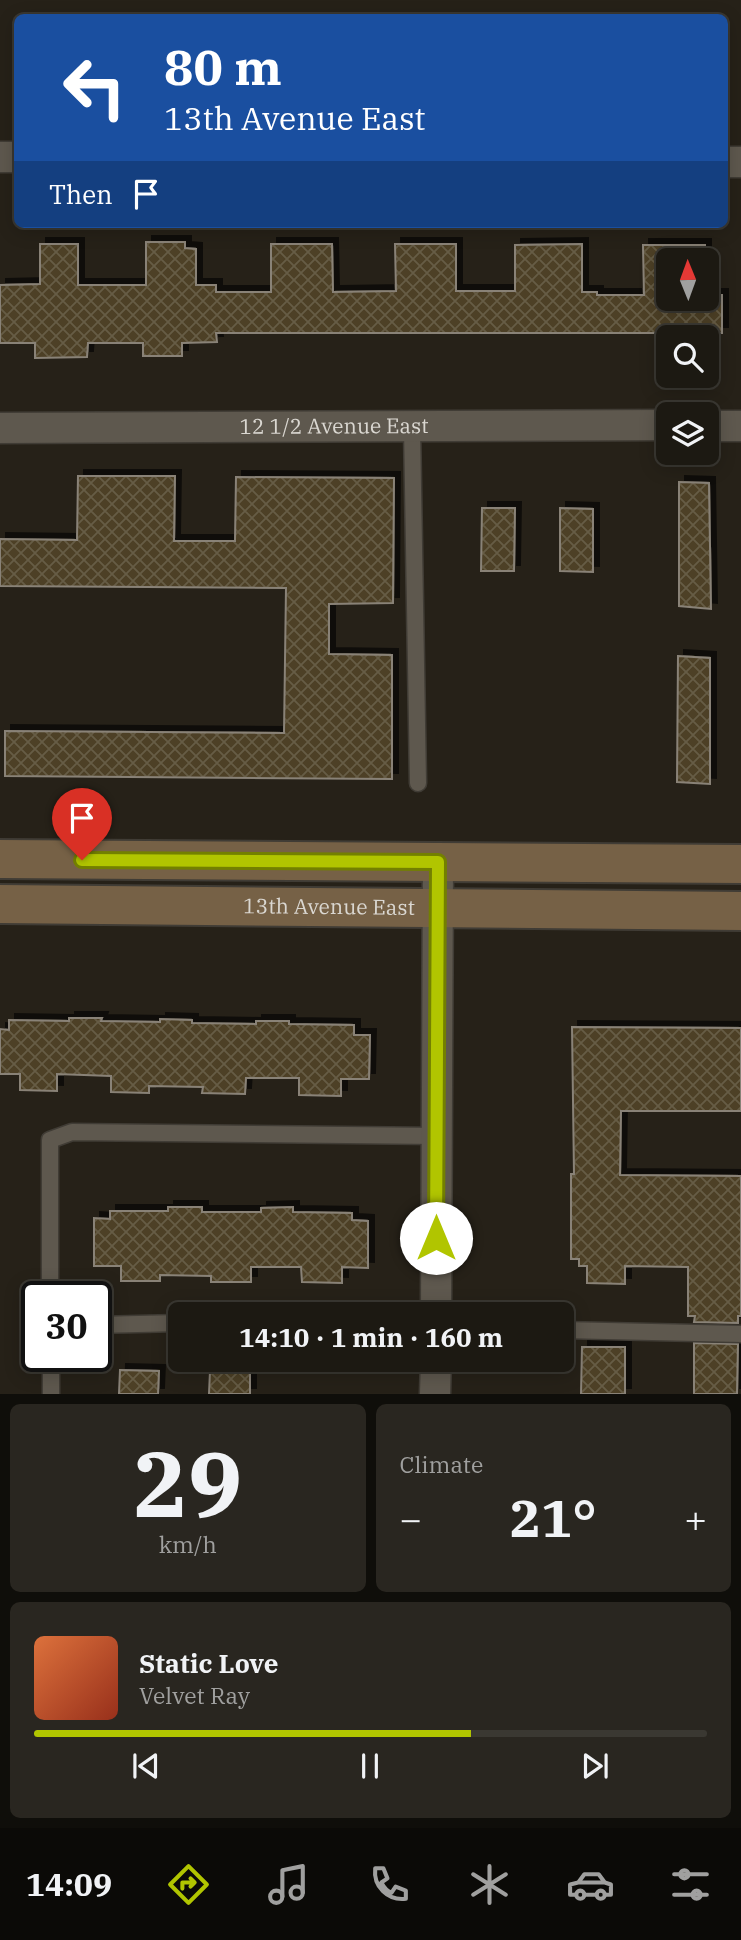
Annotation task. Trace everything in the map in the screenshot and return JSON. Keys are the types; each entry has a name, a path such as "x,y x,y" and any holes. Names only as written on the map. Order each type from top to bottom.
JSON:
{"main road":[{"path":"0,859 741,864"},
{"name":"13th Avenue East","path":"0,904 741,911"}],"street":[{"name":"12 1/2 Avenue East","path":"0,428 656,425"},
{"path":"719,426 741,426"},
{"path":"436,1302 438,862"},
{"path":"435,1394 436,1372"}],"lane":[{"path":"412,428 418,783"},
{"path":"50,1281 50,1140 72,1132 437,1136"},
{"path":"112,1325 168,1324"},
{"path":"574,1330 741,1334"},
{"path":"51,1372 51,1394"}],"building":[{"path":"146,242 185,242 185,248 196,249 196,285 216,285 216,292 271,292 271,244 332,244 333,292 396,291 395,244 456,244 456,291 515,291 515,245 582,244 582,292 597,292 597,295 644,295 643,245 705,245 705,248 656,248 656,312 719,312 719,295 722,295 722,333 719,333 719,325 656,325 656,333 216,333 217,342 182,343 182,356 143,356 143,343 88,343 87,357 35,358 35,343 0,343 0,285 40,284 40,244 78,244 78,285 146,285"},
{"path":"78,476 175,476 174,541 235,541 236,477 394,478 393,603 329,604 329,654 392,655 392,779 5,776 5,731 284,733 286,588 0,586 0,539 77,540"},
{"path":"679,482 709,483 711,609 679,606"},
{"path":"482,508 515,508 514,571 481,571"},
{"path":"560,508 593,509 593,572 560,571"},
{"path":"678,656 710,658 710,784 677,782"},
{"path":"69,1018 256,1024 256,1021 289,1021 289,1024 354,1025 354,1035 370,1035 369,1079 341,1079 341,1096 299,1095 299,1078 246,1078 245,1094 202,1093 203,1087 149,1086 149,1093 111,1092 111,1076 57,1074 57,1091 20,1090 20,1074 0,1074 0,1029 9,1030 9,1020 69,1021"},
{"path":"572,1027 741,1028 741,1111 621,1111 620,1175 741,1176 741,1316 738,1316 738,1323 694,1322 695,1316 688,1316 688,1267 625,1266 625,1284 587,1283 587,1266 579,1266 579,1259 571,1259 571,1174 574,1174"},
{"path":"168,1207 202,1207 202,1212 261,1212 261,1208 293,1207 293,1212 352,1213 352,1220 368,1221 368,1268 342,1267 342,1283 302,1282 301,1267 251,1267 251,1282 211,1282 211,1276 160,1275 160,1281 121,1281 121,1266 94,1266 94,1218 110,1219 110,1211 168,1211"},
{"path":"694,1343 738,1344 737,1394 694,1394"},
{"path":"582,1347 625,1347 625,1394 581,1394"},
{"path":"120,1370 159,1371 158,1394 119,1394"},
{"path":"210,1372 250,1372 250,1394 209,1394"}],"route":[{"path":"82,860 438,862 436,1238"}]}
